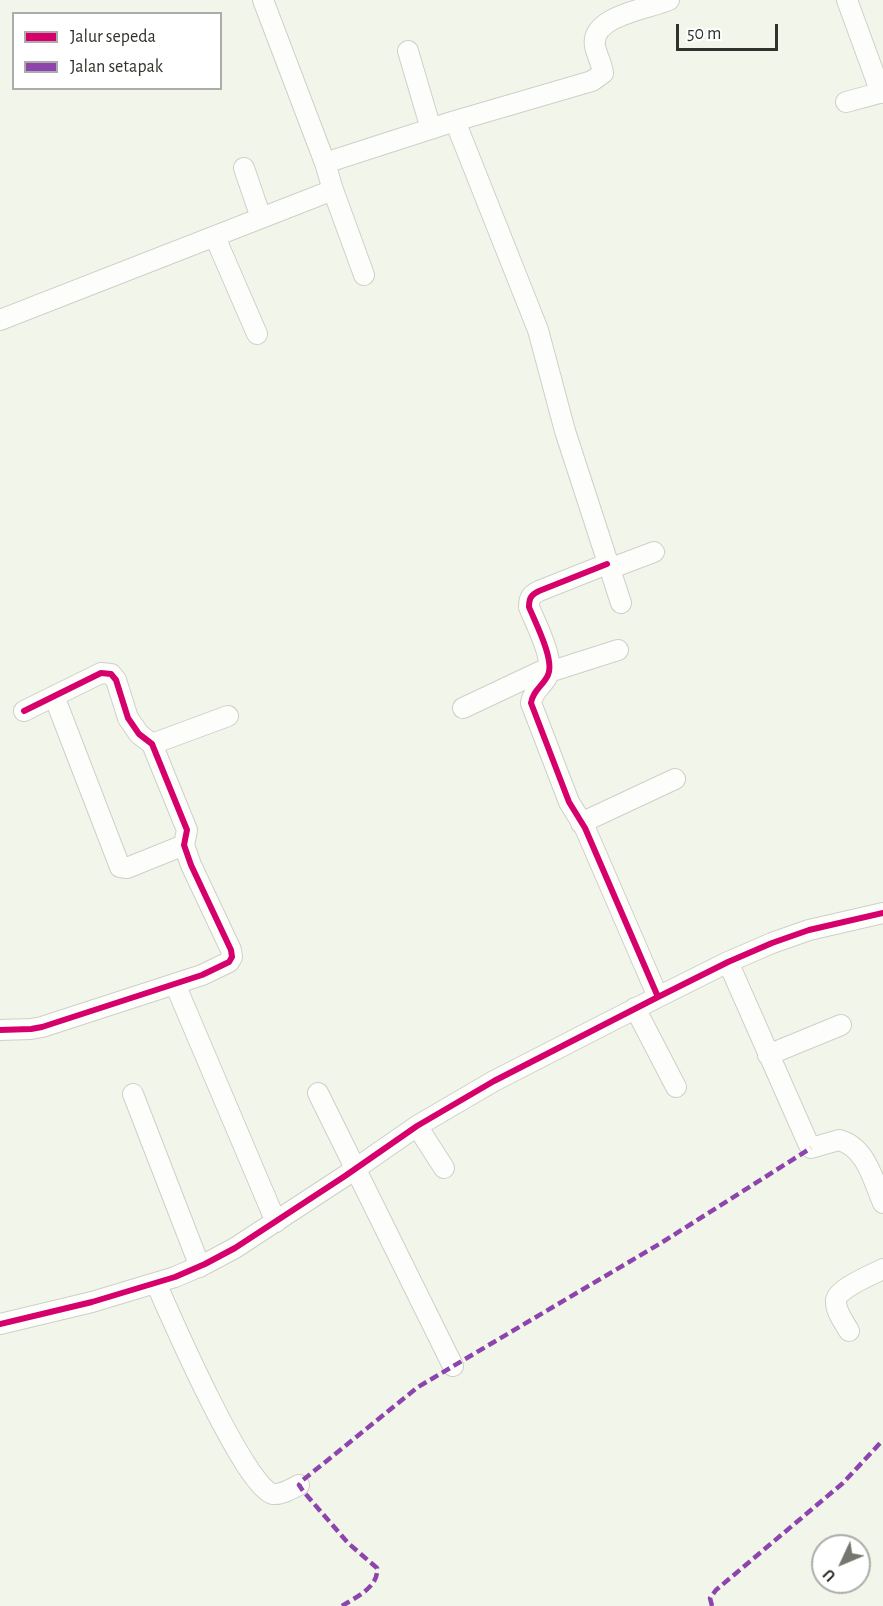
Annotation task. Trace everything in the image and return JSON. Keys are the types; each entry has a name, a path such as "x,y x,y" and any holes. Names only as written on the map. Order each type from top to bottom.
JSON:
{"street":[{"path":"263,0 325,163 364,275"},
{"path":"325,163 455,121 581,85 600,77 603,67 595,45 596,36 602,27 612,18 669,0"},
{"path":"846,102 882,93 847,0"},
{"path":"408,51 431,129"},
{"path":"455,121 538,330 565,432 621,603"},
{"path":"244,168 261,218"},
{"path":"0,321 333,190"},
{"path":"215,237 257,334"},
{"path":"654,552 539,591 529,600 529,607 547,652 550,669 536,689 531,703 569,802 581,823 658,997"},
{"path":"463,708 550,669 618,650"},
{"path":"0,1030 42,1027 202,975 229,962 232,957 231,950 196,879 184,845 186,830 152,744 139,734 128,718 116,680 111,674 100,673 24,711"},
{"path":"54,696 120,867 127,868 184,845"},
{"path":"152,744 228,716"},
{"path":"581,823 675,779"},
{"path":"0,1324 92,1302 200,1267 276,1222 417,1126 494,1081 728,962 809,930 883,913"},
{"path":"728,962 768,1055 812,1148 839,1140 852,1146 862,1155 883,1203"},
{"path":"175,984 276,1222"},
{"path":"635,1008 676,1087"},
{"path":"768,1055 841,1025"},
{"path":"318,1093 453,1366"},
{"path":"134,1094 200,1267"},
{"path":"417,1126 444,1168"},
{"path":"849,1331 838,1311 836,1301 838,1296 843,1290 883,1269"},
{"path":"156,1283 232,1442 261,1486 272,1494 281,1493 299,1485"}],"marked path":[{"path":"342,1606 370,1586 377,1575 377,1568 348,1543 303,1491 299,1485 303,1480 418,1387 661,1243 811,1148"},
{"path":"712,1606 710,1598 716,1590 843,1483 883,1440"}],"cycle path":[{"path":"607,564 539,591 531,597 529,607 549,660 548,675 531,703 569,802 585,828 658,997"},
{"path":"0,1030 42,1027 202,975 229,962 232,957 231,950 191,865 184,845 187,830 152,744 139,734 128,718 116,680 111,674 101,673 24,711"},
{"path":"0,1324 92,1302 175,1277 205,1264 235,1248 417,1126 494,1081 728,962 809,930 883,913"}]}
